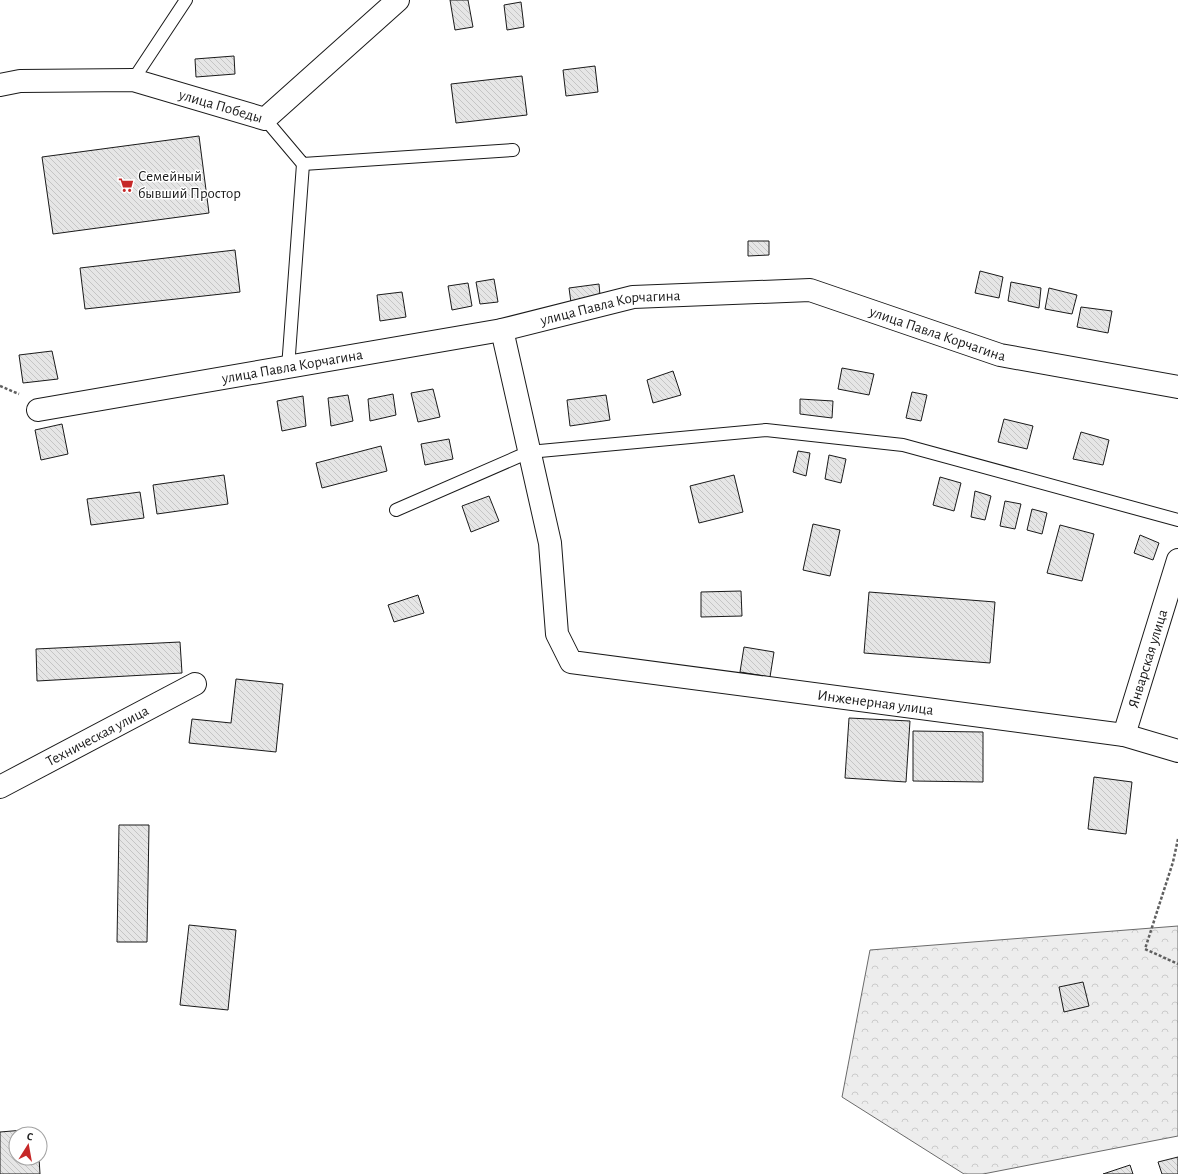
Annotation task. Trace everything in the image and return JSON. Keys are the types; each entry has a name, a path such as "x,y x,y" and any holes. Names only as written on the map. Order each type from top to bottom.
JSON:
{"street":[{"name":"улица Победы","path":"0,85 20,81 133,80 265,119 398,0"},
{"name":"улица Павла Корчагина","path":"38,410 502,330 633,297 810,290 1000,355 1178,387"},
{"path":"502,330 529,452"},
{"name":"Инженерная улица","path":"529,452 550,543 557,634 571,662 1124,736 1178,751"},
{"name":"Январская улица","path":"1124,736 1178,560"},
{"name":"Техническая улица","path":"0,787 195,684"}],"lane":[{"path":"133,80 186,0"},
{"path":"265,119 303,164 288,368"},
{"path":"303,164 513,150"},
{"path":"396,510 529,452 766,430 903,445 1178,520"}],"path":[{"path":"1178,839 1173,862 1145,949 1178,964"}],"green space":[{"path":"1178,926 1178,1136 983,1174 964,1174 842,1097 870,950"}],"building":[{"path":"450,0 468,0 473,27 455,30"},
{"path":"521,2 524,27 507,30 504,5"},
{"path":"234,56 235,74 196,77 195,59"},
{"path":"595,66 598,92 566,96 563,70"},
{"path":"522,76 527,115 456,123 451,84"},
{"name":"Семейный бывший Простор","path":"199,136 209,213 53,234 42,157"},
{"path":"748,241 769,241 769,255 748,256"},
{"path":"235,250 240,292 85,309 80,268"},
{"path":"980,271 1003,277 999,298 975,293"},
{"path":"494,279 498,302 480,304 476,282"},
{"path":"1011,282 1041,288 1039,308 1008,301"},
{"path":"468,283 472,306 452,310 448,286"},
{"path":"599,284 601,307 572,310 569,288"},
{"path":"1049,288 1077,295 1072,314 1045,309"},
{"path":"402,292 406,317 380,321 377,295"},
{"path":"1081,307 1112,311 1108,333 1077,327"},
{"path":"52,351 58,379 23,383 19,355"},
{"path":"842,368 874,374 869,395 838,389"},
{"path":"673,371 681,395 653,403 647,380"},
{"path":"433,389 440,417 418,422 411,393"},
{"path":"912,392 927,395 921,421 906,418"},
{"path":"393,394 396,415 370,421 368,399"},
{"path":"348,395 353,421 331,426 328,398"},
{"path":"606,395 610,420 570,426 567,400"},
{"path":"303,396 306,426 282,431 277,401"},
{"path":"800,399 833,401 832,418 800,414"},
{"path":"1004,419 1033,426 1027,449 998,442"},
{"path":"62,424 68,454 41,460 35,430"},
{"path":"1081,432 1109,440 1103,465 1073,459"},
{"path":"449,439 453,459 425,465 421,444"},
{"path":"381,446 387,471 322,488 316,463"},
{"path":"798,451 810,453 806,476 793,472"},
{"path":"829,455 846,459 841,483 825,479"},
{"path":"224,475 228,504 157,514 153,485"},
{"path":"734,475 743,512 699,523 690,486"},
{"path":"940,477 961,483 954,511 933,505"},
{"path":"975,491 991,496 985,520 971,517"},
{"path":"140,492 144,518 91,525 87,499"},
{"path":"489,496 499,521 471,532 462,506"},
{"path":"1005,501 1021,504 1015,529 1000,526"},
{"path":"1032,509 1047,513 1042,534 1027,530"},
{"path":"813,524 840,530 830,576 803,570"},
{"path":"1060,525 1094,534 1082,581 1047,573"},
{"path":"1140,535 1159,543 1153,560 1134,553"},
{"path":"741,591 742,616 701,617 701,592"},
{"path":"869,592 995,602 990,663 864,653"},
{"path":"418,595 424,613 394,622 388,605"},
{"path":"180,642 182,673 37,681 36,649"},
{"path":"744,647 774,652 770,677 740,672"},
{"path":"236,679 283,684 276,752 189,743 192,719 231,723"},
{"path":"849,718 910,721 906,782 845,778"},
{"path":"913,731 983,732 983,782 913,781"},
{"path":"1094,777 1132,782 1126,834 1088,829"},
{"path":"119,825 149,825 147,942 117,942"},
{"path":"189,925 236,930 228,1010 180,1005"},
{"path":"1083,982 1089,1006 1064,1012 1059,987"},
{"path":"8,1131 8,1166 40,1166 40,1174 0,1174 0,1132"},
{"path":"1178,1157 1178,1174 1162,1174 1158,1162"},
{"path":"1130,1165 1133,1174 1103,1174"}],"place":[{"name":"Семейный бывший Простор","path":"126,185"}]}
